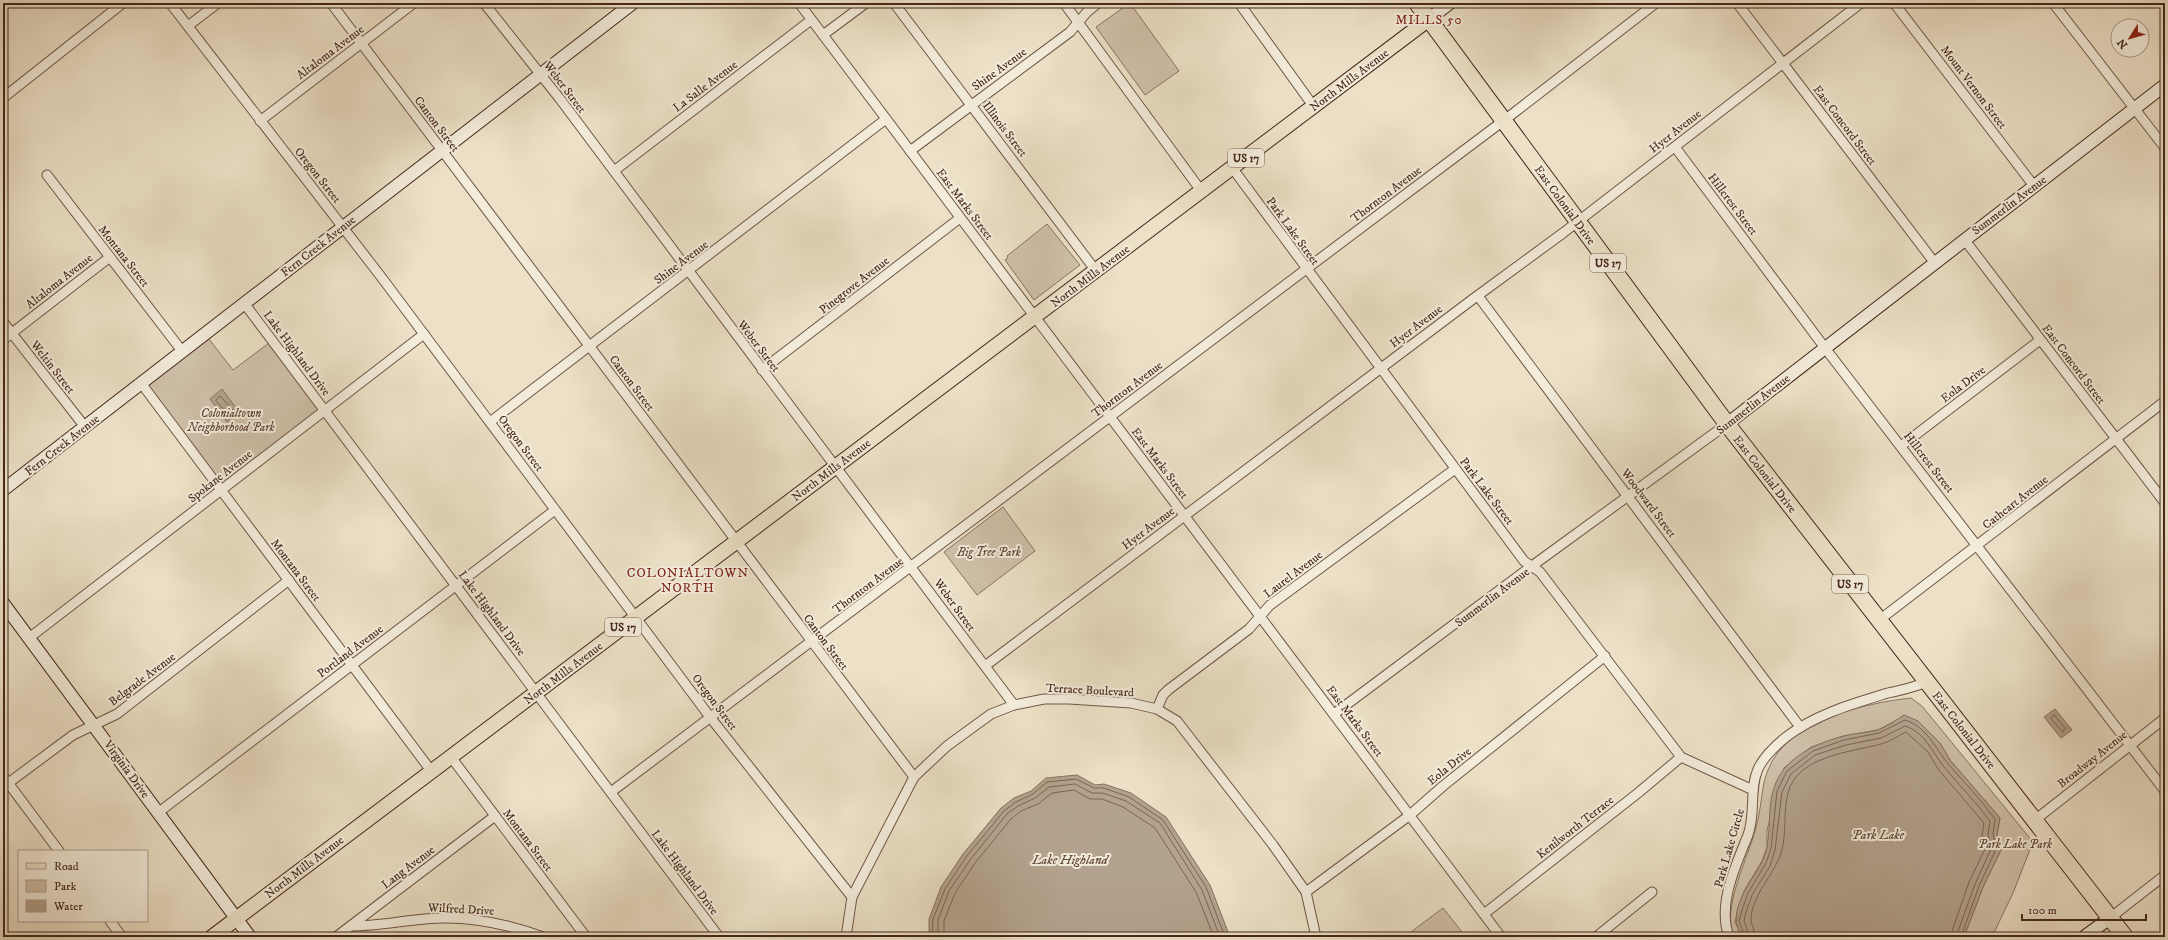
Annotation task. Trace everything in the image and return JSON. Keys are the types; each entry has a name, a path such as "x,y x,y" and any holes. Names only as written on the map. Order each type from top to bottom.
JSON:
{"highway":[{"name":"East Colonial Drive","path":"1418,3 1727,424 1878,621 2035,820 2124,937"}],"main road":[{"name":"North Mills Avenue","path":"212,937 835,467 1036,318 1429,19"}],"street":[{"path":"3,98 123,3"},
{"name":"Oregon Street","path":"170,3 260,121 343,226 710,717 852,897"},
{"path":"188,26 218,3"},
{"name":"Canton Street","path":"331,3 914,777"},
{"name":"Altaloma Avenue","path":"260,121 414,3"},
{"name":"Weber Street","path":"484,3 614,171 1014,705"},
{"name":"Fern Creek Avenue","path":"3,490 633,3"},
{"name":"East Marks Street","path":"799,3 1501,937"},
{"path":"823,34 866,3"},
{"name":"Illinois Street","path":"894,3 972,104 1096,271"},
{"path":"1064,3 1202,192"},
{"name":"Shine Avenue","path":"910,151 1070,32 1087,12 1098,3"},
{"path":"1239,3 1314,107"},
{"name":"North Mills Avenue","path":"1429,19 1450,3"},
{"name":"Thornton Avenue","path":"611,792 710,717 812,643 1656,3"},
{"name":"East Concord Street","path":"1737,3 1934,262"},
{"name":"Hyer Avenue","path":"985,666 1380,368 1578,222 1861,3"},
{"name":"Mount Vernon Street","path":"1894,3 2034,186"},
{"path":"2053,3 2165,148"},
{"name":"La Salle Avenue","path":"614,171 812,20"},
{"name":"Summerlin Avenue","path":"1334,714 1532,566 1727,424 1934,262 2165,85"},
{"name":"Shine Avenue","path":"490,422 689,272 886,119"},
{"name":"Hillcrest Street","path":"1675,147 1825,348 2165,791"},
{"name":"Park Lake Street","path":"1233,168 1306,269 1524,561 1540,572 1681,757 1753,790"},
{"name":"Montana Street","path":"47,175 182,351"},
{"name":"Pinegrove Avenue","path":"762,370 960,218"},
{"name":"East Concord Street","path":"1964,239 2165,503"},
{"name":"Altaloma Avenue","path":"3,340 110,257"},
{"name":"Woodward Street","path":"1478,296 1629,496 1800,727"},
{"name":"Lake Highland Drive","path":"244,303 537,692 719,937"},
{"name":"Weltin Street","path":"3,322 85,427"},
{"name":"Spokane Avenue","path":"29,638 424,334"},
{"name":"Eola Drive","path":"1901,446 2040,340"},
{"name":"Montana Street","path":"141,383 432,772"},
{"name":"Cathcart Avenue","path":"1878,621 1978,546 2165,401"},
{"name":"Laurel Avenue","path":"1157,709 1163,695 1168,690 1249,629 1270,605 1455,470"},
{"name":"Portland Avenue","path":"159,812 556,510"},
{"name":"Belgrade Avenue","path":"5,782 73,735 116,714 289,580"},
{"name":"Virginia Drive","path":"3,603 94,724 250,937"},
{"name":"Eola Drive","path":"1306,892 1410,815 1443,786 1605,656"},
{"name":"Park Lake Circle","path":"1725,935 1728,892 1734,868 1749,832 1754,809 1753,790 1757,770 1765,756 1800,727 1839,708 1896,691 1909,690 1926,682"},
{"name":"Terrace Boulevard","path":"846,937 852,897 914,777 946,746 991,714 1014,705 1044,699 1069,699 1131,703 1157,709 1177,721 1274,845 1306,892 1316,937"},
{"name":"Broadway Avenue","path":"2035,820 2165,718"},
{"name":"Montana Street","path":"451,757 586,937"},
{"name":"Kenilworth Terrace","path":"1484,914 1638,793 1681,757"},
{"path":"5,782 58,850"},
{"name":"Lang Avenue","path":"336,937 495,816"},
{"path":"2084,937 2165,875"},
{"path":"1596,937 1652,892"},
{"name":"Wilfred Drive","path":"352,926 374,926 445,918 500,923 543,937"},
{"path":"111,922 122,937"}],"green space":[{"path":"1130,3 1179,71 1145,95 1096,27"},
{"path":"1047,224 1080,265 1034,300 1005,260 1008,258 1007,256"},
{"name":"Colonialtown Neighborhood Park","path":"205,334 233,370 273,340 325,410 221,490 141,383"},
{"name":"Big Tree Park","path":"1003,507 1035,551 977,595 944,552"},
{"name":"Park Lake Park","path":"1911,698 1922,706 2033,842 2013,893 1992,937 1964,937 1983,887 2001,850 1997,834 2000,818 1950,760 1940,743 1918,721 1904,716 1878,730 1843,736 1811,747 1784,768 1767,830 1767,847 1762,861 1744,891 1738,909 1735,922 1742,937 1734,937 1731,927 1731,916 1734,893 1756,827 1766,775 1777,753 1791,739 1809,727 1829,718 1872,704"},
{"path":"1443,908 1466,937 1415,937 1411,932"}],"water":[{"path":"222,389 239,412 227,422 210,399"},
{"path":"2055,709 2072,730 2061,738 2044,717"},
{"name":"Park Lake","path":"1904,715 1918,721 1940,743 1950,760 2000,818 1997,834 2001,850 1983,887 1964,937 1742,937 1737,928 1736,918 1738,908 1741,898 1765,854 1769,835 1770,806 1778,777 1793,760 1812,748 1833,739 1877,730"},
{"name":"Lake Highland","path":"1077,775 1095,785 1104,784 1131,793 1166,817 1210,885 1230,937 929,937 929,919 941,887 963,854 1001,808 1014,798 1031,791 1046,778"}],"district":[{"name":"MILLS 50","path":"1429,19"},
{"name":"COLONIALTOWN NORTH","path":"688,580"}]}
